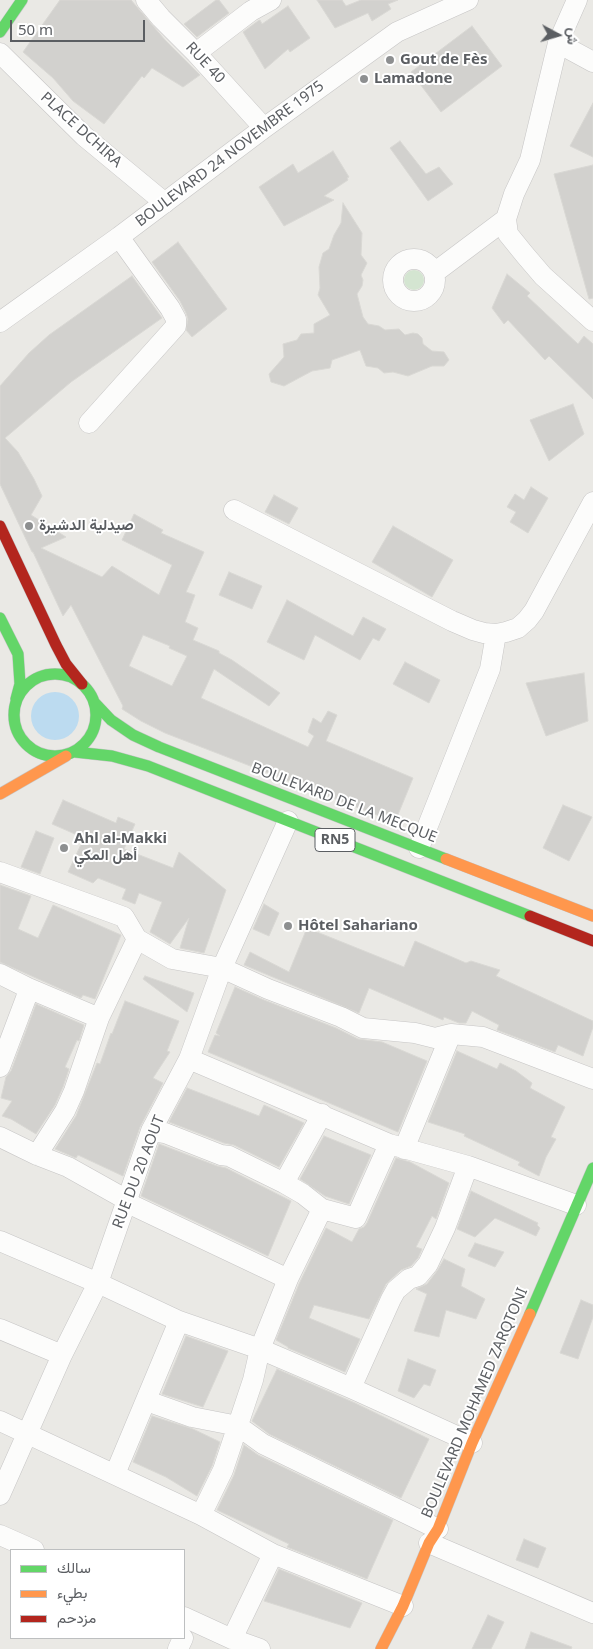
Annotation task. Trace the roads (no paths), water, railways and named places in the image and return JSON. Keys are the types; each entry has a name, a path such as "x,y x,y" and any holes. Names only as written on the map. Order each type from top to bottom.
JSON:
{"main road":[{"path":"0,32 17,2"},
{"path":"0,526 63,658 82,684"},
{"path":"0,618 18,654 20,684 15,705"},
{"path":"4,722 22,690 30,682 45,675 62,674 82,684"},
{"name":"RN5","path":"82,684 90,692 94,702"},
{"path":"0,794 84,746 91,736 95,725 97,714 94,702"},
{"name":"BOULEVARD DE LA MECQUE","path":"94,702 111,720 133,734 160,747 593,916"},
{"name":"RN5","path":"15,705 14,724 19,737 28,747 40,754 53,757 70,754 112,756 130,760 593,941"},
{"name":"BOULEVARD MOHAMED ZARQTONI","path":"381,1649 403,1606 434,1536 472,1443 593,1168"}],"street":[{"name":"RUE 40","path":"146,0 161,18 196,52 264,128"},
{"path":"196,52 246,6 271,0"},
{"name":"BOULEVARD 24 NOVEMBRE 1975","path":"0,322 119,237 264,128 397,32 468,0"},
{"path":"576,0 558,43 530,160 514,194 506,219 508,234 525,255 543,276 593,321"},
{"path":"558,43 593,62"},
{"name":"PLACE DCHIRA","path":"0,53 84,136 165,203"},
{"path":"434,273 506,219"},
{"path":"89,424 176,326 176,319 170,308 119,237"},
{"path":"234,510 452,620 484,633 496,634 518,628 534,611 593,502"},
{"path":"419,848 490,670 496,634"},
{"name":"RUE DU 20 AOUT","path":"0,1495 62,1355 98,1283 151,1131 189,1060 222,968 288,821"},
{"path":"0,872 124,917 136,939 172,959 222,968 268,989 341,1017 363,1028 416,1033 435,1038 451,1034 483,1037 593,1079"},
{"path":"37,1155 65,1111 74,1091 99,1018 136,939"},
{"path":"0,974 99,1018"},
{"path":"0,1067 28,988"},
{"path":"151,1131 164,1133 221,1155 229,1156 284,1183 303,1194 322,1209 356,1218 396,1147 451,1034"},
{"path":"189,1060 322,1114 396,1147 468,1166 576,1205"},
{"path":"284,1183 322,1114"},
{"path":"0,1137 37,1155 68,1167 134,1206 288,1279"},
{"path":"351,1388 393,1294 403,1284 418,1276 428,1264 445,1228 468,1166"},
{"path":"201,1515 223,1470 253,1380 260,1349 288,1279 322,1209"},
{"path":"0,1241 98,1283 179,1321 260,1349 472,1443"},
{"path":"115,1474 179,1321"},
{"path":"0,1329 62,1355"},
{"path":"146,1401 192,1418 238,1426 263,1444 434,1536 593,1613"},
{"path":"0,1421 201,1515 273,1554 403,1606"},
{"path":"0,1535 32,1549"},
{"path":"232,1639 273,1554"},
{"path":"186,1628 232,1639 260,1649"}],"water":[{"path":"55,692 64,694 72,699 77,707 79,716 77,725 72,733 64,738 55,740 46,738 38,733 33,725 31,716 33,707 38,699 46,694"}],"place":[{"name":"Gout de Fès","path":"390,60"},
{"name":"Lamadone","path":"364,79"},
{"name":"صيدلية الدشيرة","path":"29,526"},
{"name":"Ahl al-Makki أهل المكي","path":"64,848"},
{"name":"Hôtel Sahariano","path":"288,926"}]}
